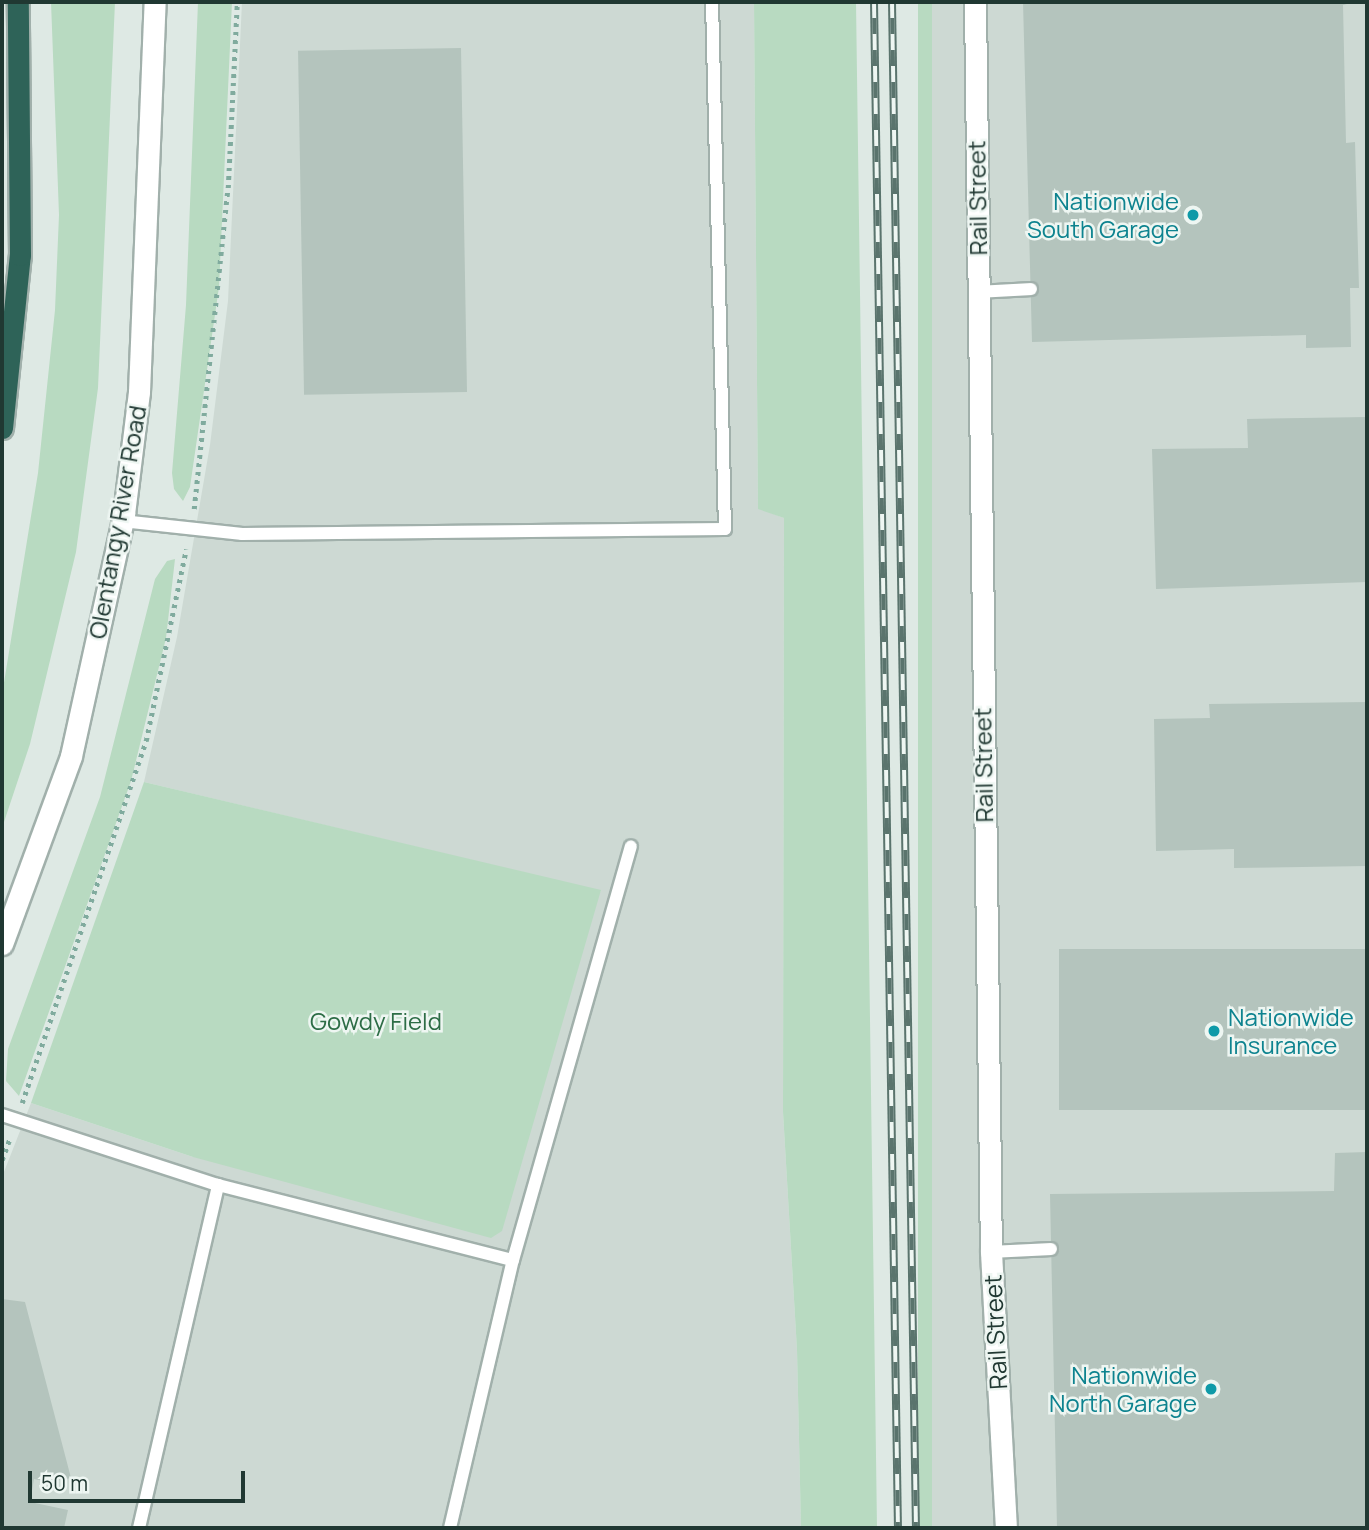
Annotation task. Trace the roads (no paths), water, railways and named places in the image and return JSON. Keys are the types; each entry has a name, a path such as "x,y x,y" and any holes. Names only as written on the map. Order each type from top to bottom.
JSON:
{"highway":[{"path":"2,428 20,255 18,2"}],"street":[{"name":"Olentangy River Road","path":"2,944 71,756 122,521 140,378 155,2"},
{"name":"Rail Street","path":"975,2 990,1252 1006,1528"}],"lane":[{"path":"122,521 190,529 357,535 725,528 712,2"},
{"path":"978,292 1031,289"},
{"path":"450,1528 513,1260 631,847"},
{"path":"2,1115 218,1185 513,1260"},
{"path":"138,1528 218,1185"},
{"path":"990,1252 1051,1249"}],"railway":[{"path":"874,2 898,1528"},
{"path":"892,2 916,1528"}],"place":[{"name":"Nationwide South Garage","path":"1193,215"},
{"name":"Nationwide Insurance","path":"1214,1031"},
{"name":"Nationwide North Garage","path":"1211,1389"}],"park label":[{"name":"Gowdy Field","path":"376,1021"}]}
